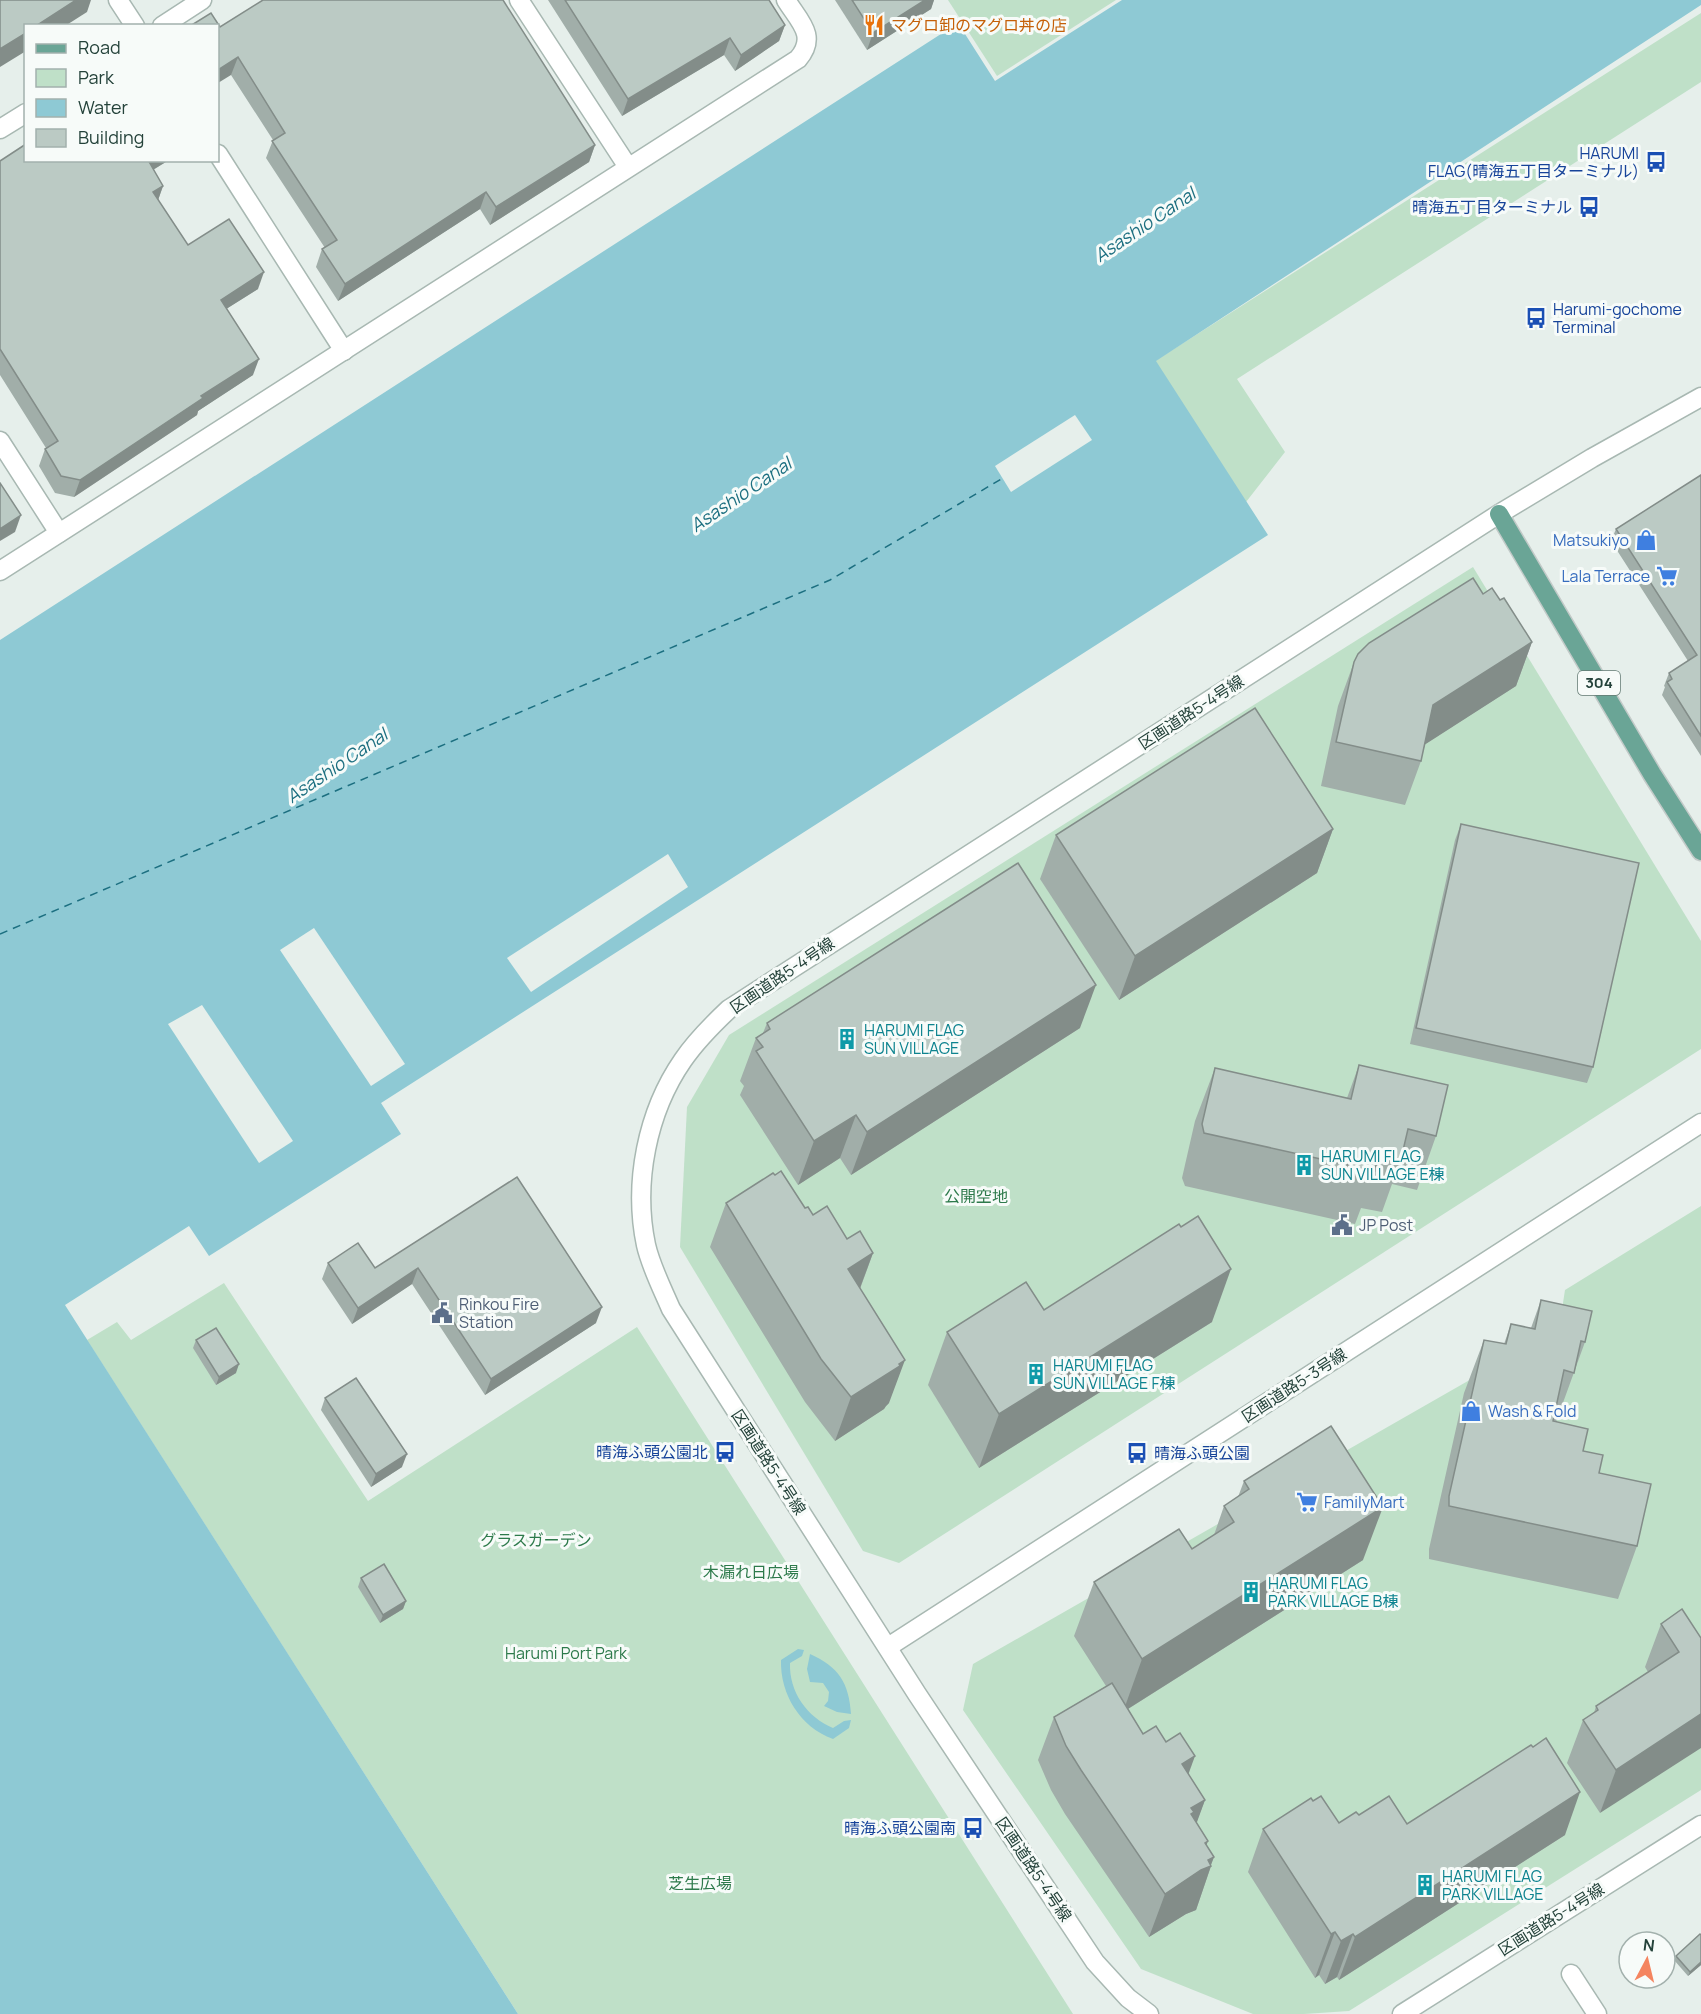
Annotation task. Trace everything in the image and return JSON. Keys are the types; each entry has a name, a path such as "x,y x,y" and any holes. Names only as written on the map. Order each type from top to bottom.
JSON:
{"main road":[{"name":"304","path":"1499,514 1652,774 1701,851"}],"street":[{"path":"118,0 134,24"},
{"path":"165,24 202,0"},
{"path":"519,0 628,167"},
{"path":"0,571 798,59 807,48 807,36 786,0"},
{"path":"0,129 24,114"},
{"path":"219,156 344,351"},
{"name":"区画道路5-4号線","path":"1149,2014 1128,1998 1095,1962 888,1647 671,1308 646,1245 642,1212 645,1151 664,1093 682,1061 729,1009 1499,514 1592,458 1701,397"},
{"path":"0,441 59,533"},
{"name":"区画道路5-3号線","path":"888,1647 1701,1124"},
{"name":"区画道路5-4号線","path":"1402,2014 1701,1825"},
{"path":"1570,1974 1596,2014"}],"green space":[{"path":"948,0 1116,0 997,76"},
{"path":"1701,13 1701,82 1237,379 1285,452 1246,502 1155,361"},
{"name":"公開空地","path":"1473,567 1701,941 1701,1049 899,1563 863,1551 680,1247 687,1107 729,1035"},
{"path":"1701,1206 1701,1790 1349,2011 1253,2014 1141,1969 963,1710 973,1664 1559,1329 1565,1290"},
{"name":"Harumi Port Park","path":"224,1283 368,1501 637,1327 1073,2014 518,2014 87,1340 117,1322 131,1340"}],"water":[{"name":"Asashio Canal","path":"1122,0 1701,0 1701,5 1156,361 1268,535 381,1103 401,1134 209,1256 189,1226 65,1305 518,2014 0,2014 0,640 958,23 995,81"},
{"path":"798,1649 804,1650 802,1656 790,1663 790,1674 801,1702 815,1717 833,1728 844,1721 851,1720 849,1728 833,1739 821,1734 802,1718 788,1697 781,1660"},
{"path":"810,1654 828,1664 841,1677 848,1693 851,1714 837,1712 824,1706 828,1701 829,1692 823,1683 810,1682 807,1669"}],"pier":[{"path":"1075,415 1092,440 1011,492 995,466"},
{"path":"668,854 688,887 531,992 507,958"},
{"path":"314,928 405,1064 371,1086 280,950"},
{"path":"202,1005 293,1141 259,1163 168,1024"}],"building":[{"path":"0,0 76,0 39,24 24,24 24,34 0,49"},
{"path":"263,0 503,0 595,145 496,207 486,192 345,284 322,249 337,240 272,141 285,133 238,57 219,69 219,25 220,27"},
{"path":"565,0 769,0 785,25 741,55 730,38 628,99"},
{"path":"852,0 925,0 873,33"},
{"path":"211,13 218,24 193,24"},
{"path":"24,145 24,162 149,162 163,186 153,192 188,245 229,219 264,272 221,300 259,359 201,396 203,398 80,480 61,476 45,449 58,441 0,349 0,161"},
{"name":"Lala Terrace","path":"1701,475 1701,736 1667,682 1672,679 1669,673 1697,655 1616,529"},
{"path":"0,483 21,515 0,529"},
{"path":"1473,578 1483,594 1492,588 1500,600 1504,598 1532,642 1433,705 1421,761 1336,742 1354,662 1358,654 1369,643"},
{"path":"1255,708 1333,829 1135,956 1056,835"},
{"path":"1461,824 1639,863 1593,1067 1416,1028"},
{"path":"1018,863 1096,985 867,1132 856,1115 814,1141 756,1051 763,1047 756,1038 770,1029 767,1023"},
{"path":"1359,1065 1448,1085 1436,1136 1408,1129 1401,1159 1378,1154 1375,1171 1204,1133 1202,1124 1215,1068 1351,1099"},
{"path":"781,1171 805,1208 808,1207 813,1215 827,1206 847,1239 860,1231 873,1253 848,1269 905,1360 899,1364 900,1366 851,1397 821,1359 726,1203 773,1173 775,1175"},
{"path":"517,1177 602,1307 491,1379 418,1268 358,1308 328,1263 358,1243 375,1268"},
{"path":"1198,1216 1231,1269 999,1414 947,1332 1026,1282 1044,1310 1179,1224 1181,1227"},
{"path":"1541,1300 1592,1311 1585,1342 1581,1341 1574,1373 1564,1370 1553,1421 1588,1429 1583,1451 1603,1455 1599,1473 1651,1484 1637,1546 1449,1506 1449,1496 1484,1340 1506,1344 1511,1324 1535,1329"},
{"path":"216,1328 239,1364 219,1377 196,1340"},
{"path":"356,1378 407,1454 376,1474 325,1398"},
{"path":"1331,1426 1383,1507 1142,1659 1094,1582 1179,1529 1192,1549 1234,1522 1224,1506 1249,1489 1244,1481"},
{"path":"384,1564 406,1601 383,1615 361,1578"},
{"path":"1682,1609 1701,1638 1701,1714 1616,1770 1583,1720 1598,1710 1596,1706 1679,1652 1661,1624"},
{"path":"1112,1683 1143,1734 1156,1726 1166,1742 1180,1733 1195,1756 1182,1764 1205,1800 1191,1808 1194,1812 1191,1814 1208,1841 1205,1843 1214,1857 1208,1860 1211,1866 1165,1894 1081,1770 1066,1746 1054,1717"},
{"path":"1546,1738 1580,1792 1355,1937 1353,1934 1341,1941 1335,1932 1331,1934 1263,1829 1311,1798 1313,1801 1321,1796 1339,1823 1356,1812 1359,1815 1389,1796 1407,1824 1531,1745 1533,1747"},
{"path":"1701,1935 1701,1962 1690,1972 1677,1955"}],"ferry route":[{"path":"0,934 830,580 1003,478"}],"place":[{"name":"マグロ卸のマグロ丼の店","path":"874,25"},
{"name":"HARUMI FLAG(晴海五丁目ターミナル)","path":"1656,162"},
{"name":"晴海五丁目ターミナル","path":"1589,207"},
{"name":"Harumi-gochome Terminal","path":"1536,318"},
{"name":"Matsukiyo","path":"1646,540"},
{"name":"Lala Terrace","path":"1667,576"},
{"name":"HARUMI FLAG SUN VILLAGE","path":"847,1039"},
{"name":"HARUMI FLAG SUN VILLAGE E棟","path":"1304,1165"},
{"name":"JP Post","path":"1342,1225"},
{"name":"Rinkou Fire Station","path":"442,1313"},
{"name":"HARUMI FLAG SUN VILLAGE F棟","path":"1036,1374"},
{"name":"Wash & Fold","path":"1471,1411"},
{"name":"晴海ふ頭公園北","path":"725,1452"},
{"name":"晴海ふ頭公園","path":"1137,1453"},
{"name":"FamilyMart","path":"1307,1502"},
{"name":"HARUMI FLAG PARK VILLAGE B棟","path":"1251,1592"},
{"name":"晴海ふ頭公園南","path":"973,1828"},
{"name":"HARUMI FLAG PARK VILLAGE","path":"1425,1885"}],"park label":[{"name":"グラスガーデン","path":"536,1540"},
{"name":"木漏れ日広場","path":"751,1572"},
{"name":"芝生広場","path":"700,1883"}]}
